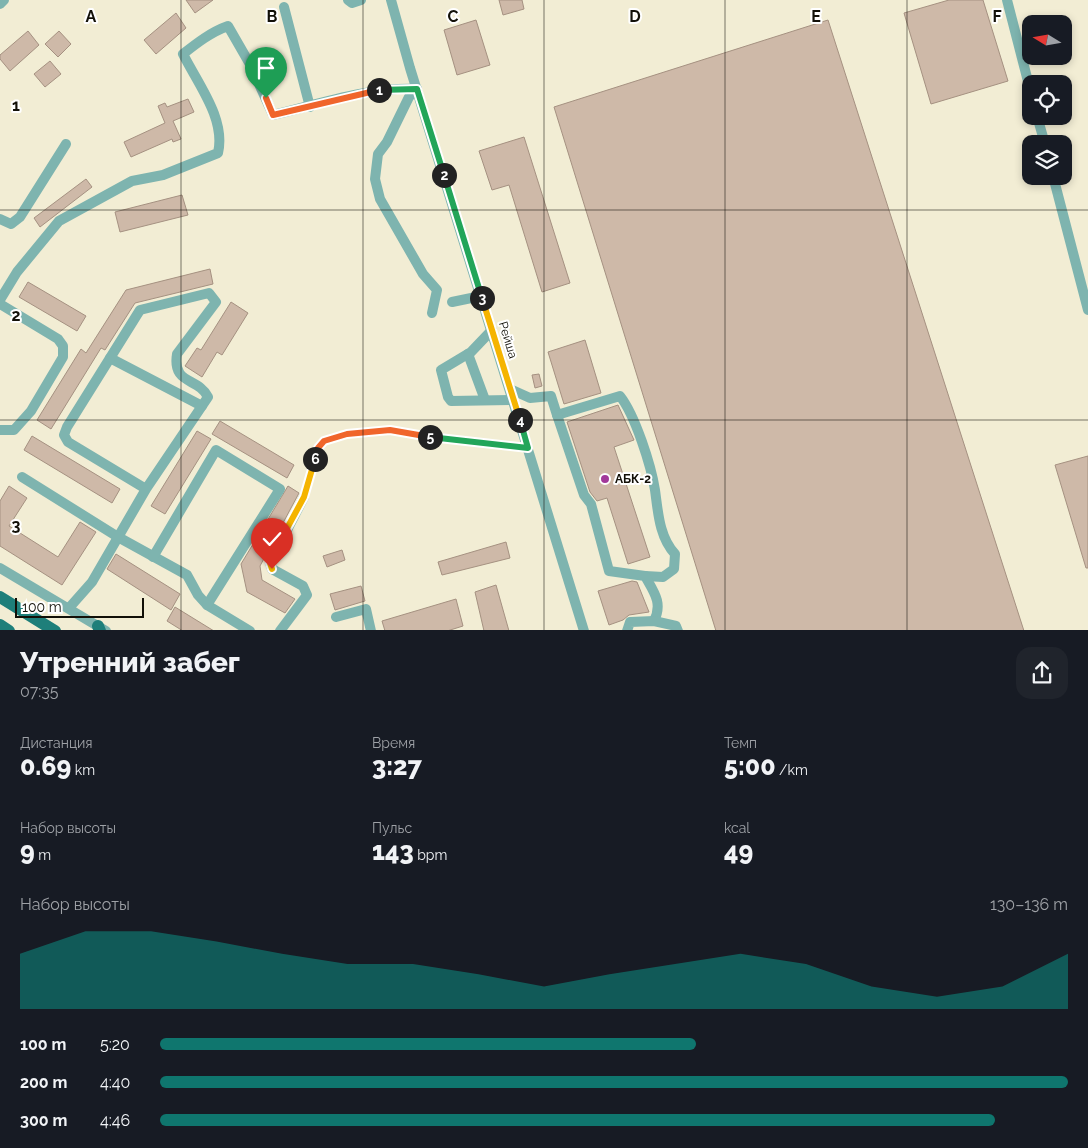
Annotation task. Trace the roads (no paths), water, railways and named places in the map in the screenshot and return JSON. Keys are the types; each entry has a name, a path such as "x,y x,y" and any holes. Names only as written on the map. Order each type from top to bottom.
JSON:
{"main road":[{"path":"0,597 55,630"},
{"path":"0,625 9,630"}],"street":[{"path":"0,4 4,0"},
{"path":"348,0 352,3 361,0"},
{"name":"Рейша","path":"391,0 584,630"},
{"path":"1007,0 1026,75"},
{"path":"284,7 310,107"},
{"path":"0,430 14,430 31,411 63,357 62,346 58,338 0,302 17,272 59,221 132,181 163,176 218,153 221,140 218,124 183,54 204,38 228,26 251,66 273,115 374,91 398,88 417,89"},
{"path":"417,89 409,97 387,142 378,154 376,188 380,199 418,267 437,290 432,313"},
{"path":"0,219 11,224 20,217 66,144"},
{"path":"1055,185 1088,310"},
{"path":"69,608 92,582 146,489 208,398 206,393 179,374 176,364 177,354 216,302 209,292 140,310 64,435 68,442 146,489"},
{"path":"452,302 481,296"},
{"path":"492,330 468,354 441,370 448,397 457,403 484,400 513,400"},
{"path":"468,354 484,400"},
{"path":"110,358 202,406"},
{"path":"510,389 530,398 551,396 557,415 580,486 591,504 609,570 663,577 674,569 675,554 668,546 655,503 655,490 637,428 626,404 620,396 557,415"},
{"path":"153,557 216,450 280,489 208,605"},
{"path":"22,477 118,537 187,575 198,595 208,605 250,630"},
{"path":"280,630 307,595 303,586 272,569 270,563 304,497"},
{"path":"0,568 102,629"},
{"path":"645,576 659,600 659,611 654,621"},
{"path":"336,617 366,609 371,630"},
{"path":"627,630 630,622 654,621 676,626 678,630"}],"place":[{"name":"АБК-2","path":"605,479"}]}
